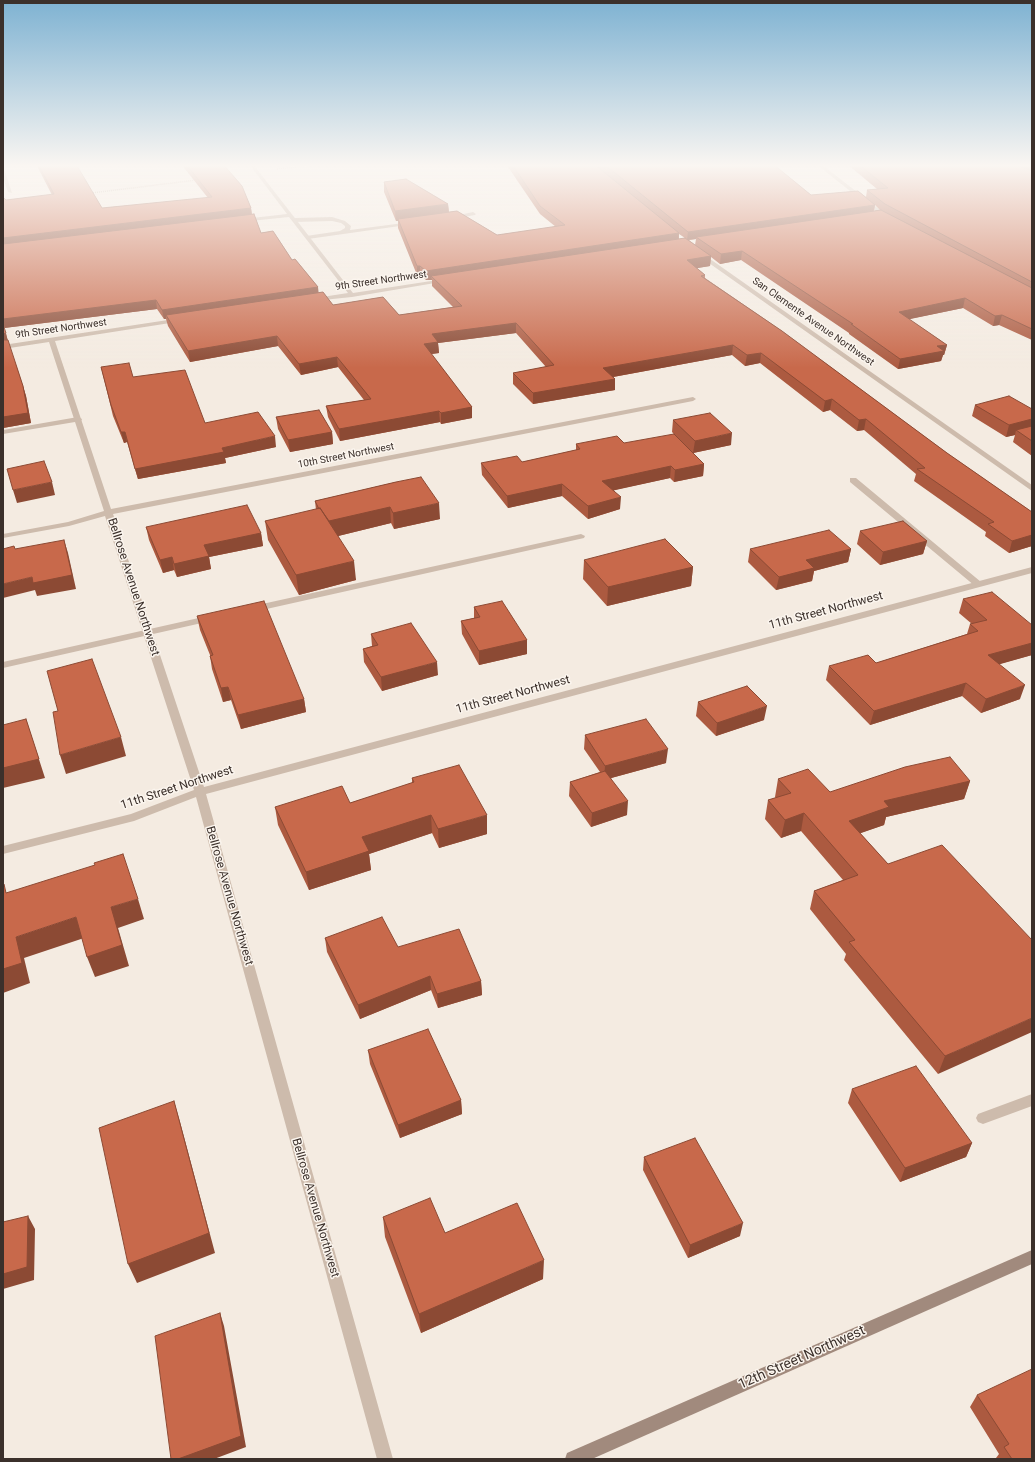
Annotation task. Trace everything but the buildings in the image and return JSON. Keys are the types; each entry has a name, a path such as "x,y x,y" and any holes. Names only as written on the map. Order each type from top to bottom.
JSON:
{"street":[{"path":"304,232 352,295"},
{"path":"308,238 347,232"},
{"name":"San Clemente Avenue Northwest","path":"693,250 1032,489"},
{"name":"9th Street Northwest","path":"304,302 453,280"},
{"name":"9th Street Northwest","path":"3,346 186,320"},
{"name":"Bellrose Avenue Northwest","path":"52,340 200,792 385,1459"},
{"name":"10th Street Northwest","path":"3,536 69,524 109,512 693,399"},
{"path":"3,432 78,419"},
{"path":"853,480 978,584"},
{"path":"242,612 581,536"},
{"name":"11th Street Northwest","path":"3,850 134,817 200,792 1032,570"},
{"path":"3,665 219,617"},
{"path":"983,1118 1032,1100"},
{"name":"12th Street Northwest","path":"573,1459 1032,1257"}]}
